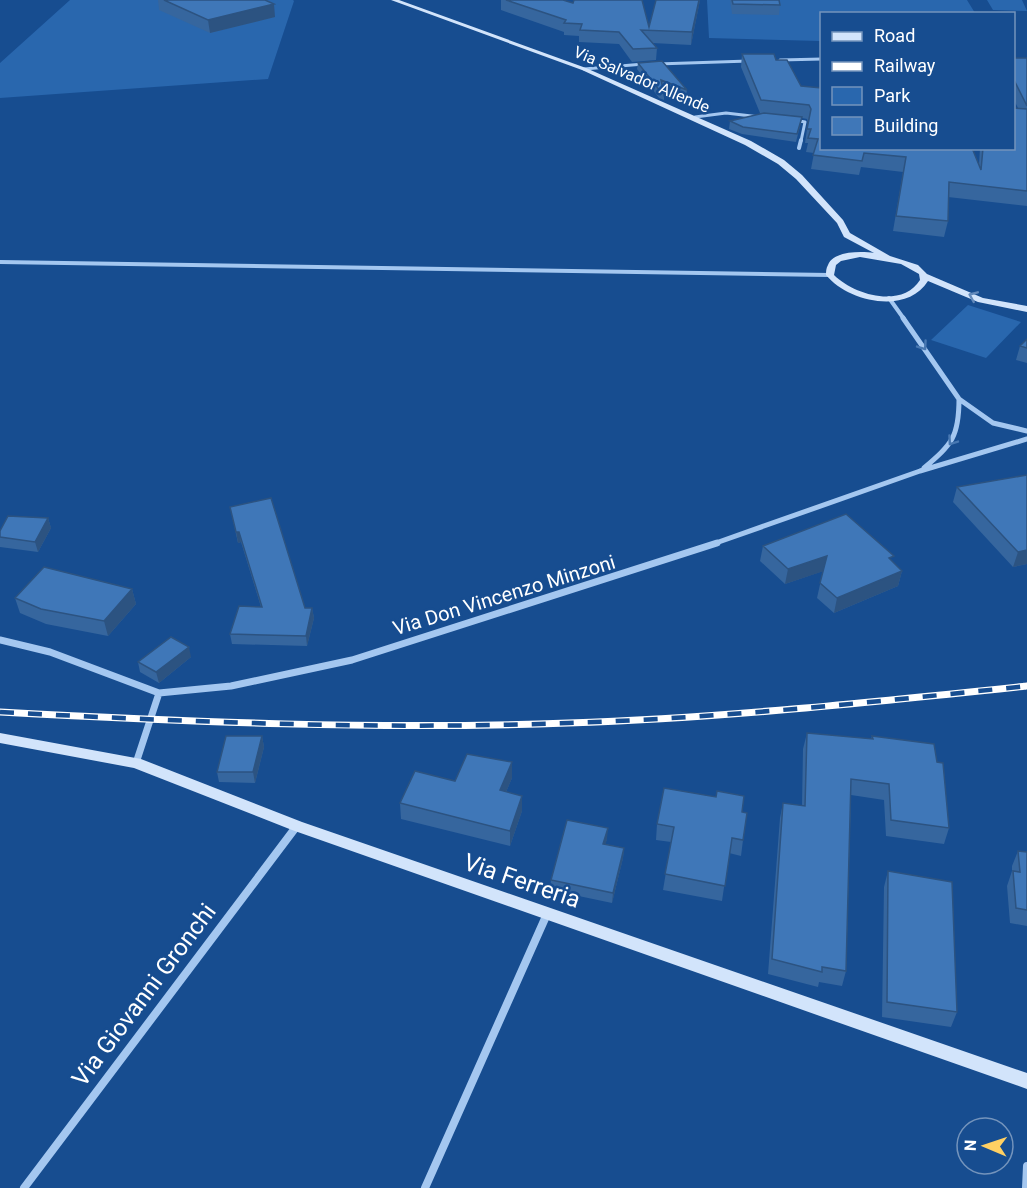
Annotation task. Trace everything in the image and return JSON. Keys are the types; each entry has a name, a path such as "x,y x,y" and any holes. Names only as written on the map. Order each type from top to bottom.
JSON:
{"street":[{"name":"Via Salvador Allende","path":"394,0 584,69 695,117 781,162 818,194 843,247 886,256"},
{"path":"776,60 820,59"},
{"path":"584,69 753,61"},
{"path":"695,117 726,113 771,118"},
{"path":"782,119 805,122 799,148"},
{"path":"922,275 924,281 921,288 903,296 890,297 852,291 835,282 829,269 843,247 860,254 886,256 909,263 922,275 981,300 1027,309"},
{"path":"0,262 830,275"},
{"path":"890,297 959,399 993,423 1027,431"},
{"name":"Via Don Vincenzo Minzoni","path":"920,471 949,447 960,430 959,399"},
{"name":"Via Don Vincenzo Minzoni","path":"159,693 231,686 352,660 652,566 920,471 1027,439"},
{"path":"0,640 50,652 159,693 136,763"},
{"name":"Via Ferreria","path":"0,738 136,763 297,826 1027,1081"},
{"name":"Via Giovanni Gronchi","path":"24,1188 297,826"},
{"path":"425,1188 547,914"},
{"path":"1026,1188 1027,1166"}],"green space":[{"path":"70,0 294,1 268,79 0,98 0,63"},
{"path":"707,0 967,0 974,12 820,12 820,41 709,38"},
{"path":"987,0 1022,0 1027,11 993,10"},
{"path":"968,305 1021,322 986,358 931,340"}],"building":[{"path":"164,0 265,0 274,4 208,20"},
{"path":"506,0 563,0 573,3 574,0 642,0 649,27 656,0 699,0 692,32 641,30 657,48 633,49 619,32 580,30 582,24 564,23 566,20"},
{"path":"732,0 779,0 780,5 733,4"},
{"path":"742,54 774,54 776,60 787,60 801,86 820,88 820,150 973,150 981,170 983,150 1015,150 1015,108 1027,109 1027,191 949,182 948,221 896,216 906,157 864,153 862,161 813,155 818,139 808,138 811,129 807,129 811,109 809,105 761,100"},
{"path":"1015,58 1027,58 1027,106 1015,82"},
{"path":"662,61 687,90 661,80 664,94 638,63"},
{"path":"764,113 802,117 797,134 743,127 730,121"},
{"path":"1027,339 1027,348 1020,346"},
{"path":"1027,475 1027,550 1018,552 957,487"},
{"path":"271,498 305,608 312,608 306,636 230,634 239,606 262,607 239,532 236,532 230,507"},
{"path":"846,514 894,556 889,558 902,571 837,598 820,583 827,556 788,569 763,546"},
{"path":"8,516 48,518 35,542 0,537 0,531"},
{"path":"44,567 132,589 104,621 41,609 15,598"},
{"path":"171,637 189,647 156,672 138,662"},
{"path":"807,733 873,739 872,736 934,744 937,762 943,763 949,828 891,820 889,784 851,779 846,971 822,967 822,972 772,959 783,803 805,806"},
{"path":"226,736 262,736 253,772 217,772"},
{"path":"467,754 512,762 500,790 522,796 510,831 400,803 415,771 455,781"},
{"path":"664,788 716,797 717,791 744,796 742,812 747,813 743,840 732,838 725,886 665,874 674,827 657,824"},
{"path":"567,820 608,828 603,844 624,848 613,893 551,880"},
{"path":"1018,851 1027,852 1027,910 1016,908 1013,871 1020,872"},
{"path":"888,871 952,882 957,1012 887,1002"}],"railway":[{"path":"0,712 284,724 497,725 626,721 741,713 1027,686"}]}
